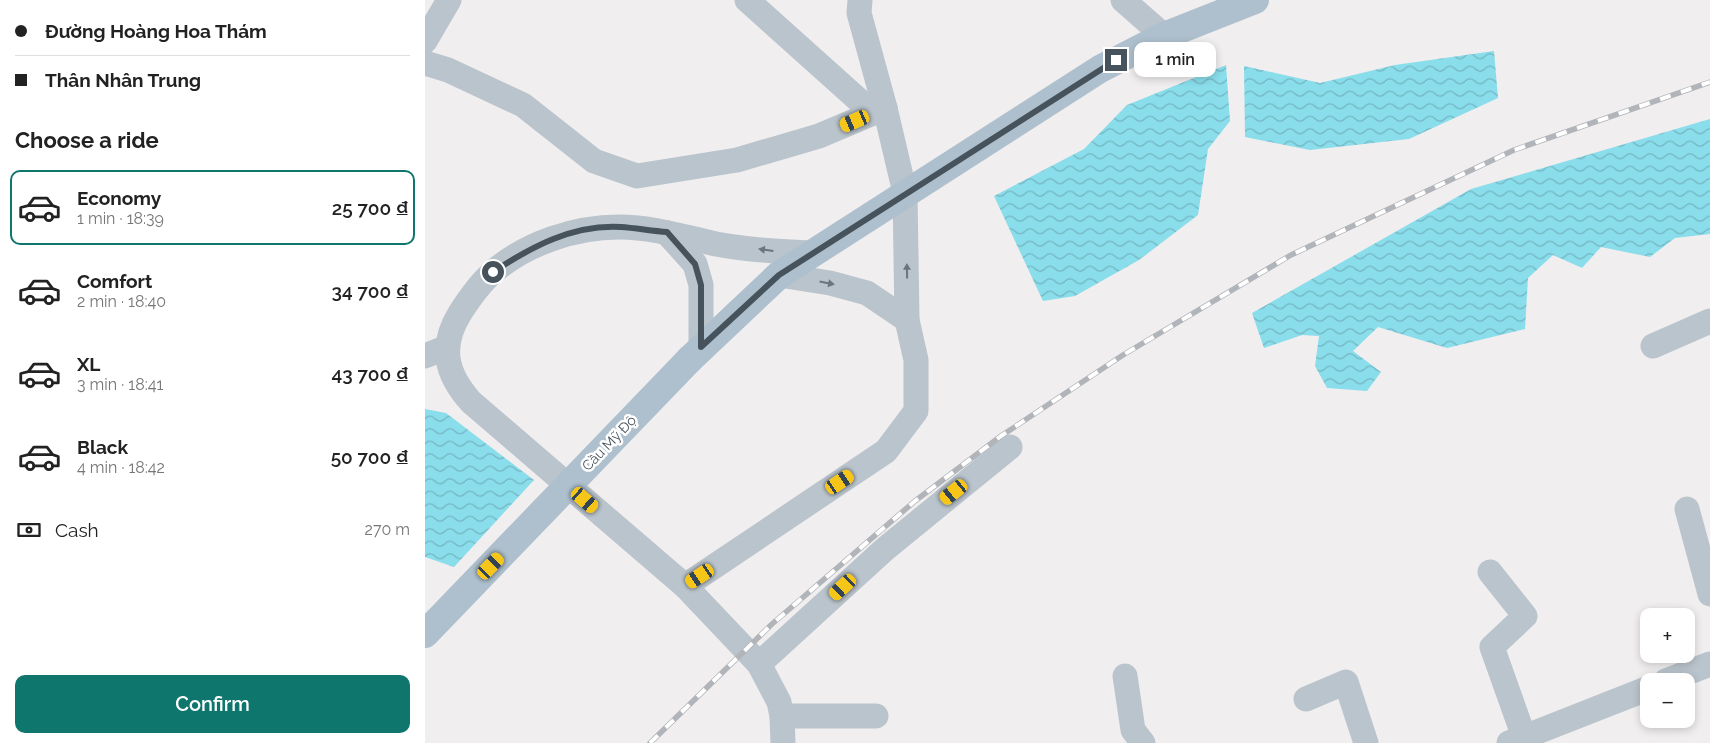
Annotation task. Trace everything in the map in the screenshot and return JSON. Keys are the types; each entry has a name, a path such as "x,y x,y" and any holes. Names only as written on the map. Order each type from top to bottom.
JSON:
{"main road":[{"name":"Cầu Mỹ Độ","path":"425,634 695,353 779,275 1100,69 1164,36 1255,0"}],"street":[{"path":"425,40 449,0"},
{"path":"747,0 879,111"},
{"path":"685,586 886,451 916,411 916,360 907,320 905,193 879,111 859,13 860,0"},
{"path":"1123,0 1164,36"},
{"path":"425,63 447,70 523,105 563,139 594,161 637,176 737,160 819,136 879,111"},
{"path":"783,743 782,716 772,684 759,664 685,586 471,402 454,380 448,366 436,351 469,300 493,272 529,249 574,231 620,227 667,232 718,244 815,253"},
{"path":"667,232 695,264 701,285 695,353"},
{"path":"779,275 830,283 867,293 907,320"},
{"path":"1653,346 1710,321"},
{"path":"759,664 885,549 1010,447"},
{"path":"1687,509 1710,594"},
{"path":"1490,572 1525,616 1492,647 1516,740 1640,692"},
{"path":"1687,673 1710,664"},
{"path":"1125,676 1133,730 1143,743"},
{"path":"1306,699 1346,682 1367,743"},
{"path":"782,716 876,716"}],"water":[{"path":"1494,51 1498,98 1409,139 1310,150 1245,137 1244,66 1320,83 1395,65"},
{"path":"1226,65 1230,121 1208,149 1198,215 1139,260 1075,296 1043,301 994,196 1084,149 1127,105"},
{"path":"1710,119 1710,234 1675,238 1650,257 1601,247 1582,268 1553,255 1528,278 1525,329 1447,348 1378,327 1353,351 1381,372 1367,391 1327,388 1315,366 1319,336 1302,335 1264,348 1252,313 1471,189"},
{"path":"425,409 446,413 534,480 454,567 425,557"}],"railway":[{"path":"650,743 772,624 915,501 1001,436 1123,355 1291,255 1514,150 1710,82"}],"route":[{"path":"493,272 529,249 574,231 620,227 667,232 695,264 701,285 701,347 779,275 1116,60"}]}
